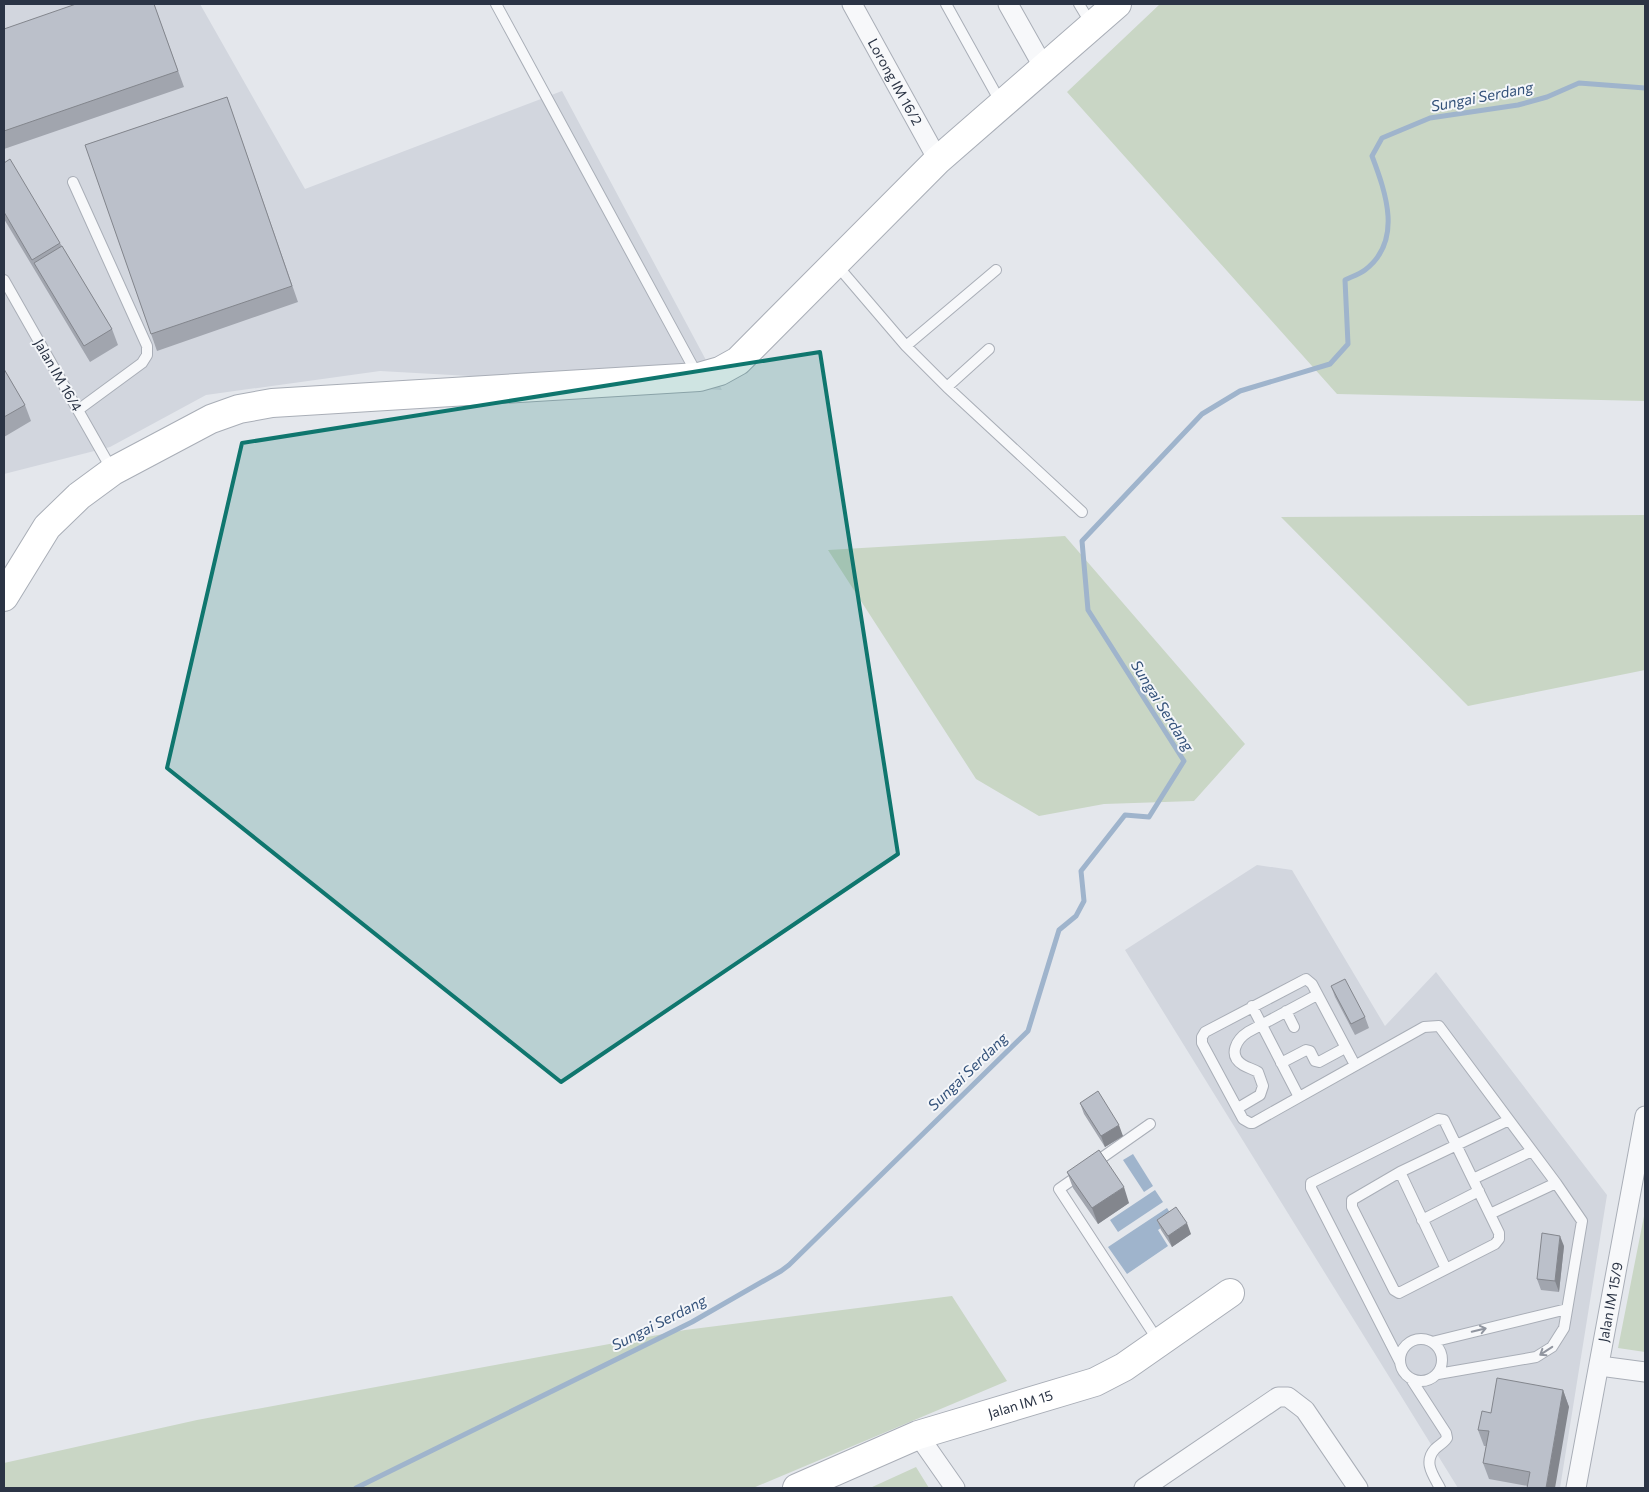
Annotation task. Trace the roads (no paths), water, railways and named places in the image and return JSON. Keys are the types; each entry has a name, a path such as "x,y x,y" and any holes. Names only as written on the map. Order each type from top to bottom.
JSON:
{"street":[{"name":"Lorong IM 16/2","path":"852,4 938,160"},
{"path":"1008,4 1044,68"},
{"path":"4,597 47,526 80,496 113,471 211,420 239,409 272,404 699,377 720,371 738,361 938,160 1044,68 1085,14 1117,4"},
{"name":"Jalan IM 15/9","path":"1576,1488 1645,1116"},
{"name":"Jalan IM 15","path":"797,1488 918,1434 1095,1382 1160,1343 1230,1293"},
{"path":"1600,1366 1645,1372"},
{"path":"1144,1488 1278,1397 1288,1397 1305,1410 1358,1488"},
{"path":"918,1434 954,1488"}],"lane":[{"path":"496,4 699,377"},
{"path":"946,4 1002,104"},
{"path":"73,182 147,346 147,354 142,363 78,410"},
{"path":"835,263 906,346 947,387 1082,512"},
{"path":"906,346 996,270"},
{"name":"Jalan IM 16/4","path":"4,280 113,471"},
{"path":"947,387 989,349"},
{"path":"1355,1065 1310,981 1302,979 1205,1032 1202,1037 1202,1043 1244,1119 1253,1123 1424,1027 1439,1026 1556,1183 1582,1221 1562,1332 1552,1347 1536,1356 1438,1374 1422,1382 1411,1379"},
{"path":"1238,1108 1260,1095 1263,1086 1258,1072 1241,1064 1237,1059 1236,1044 1242,1036 1317,995"},
{"path":"1252,1006 1299,1097"},
{"path":"1286,1011 1294,1027"},
{"path":"1281,1063 1306,1050 1310,1051 1315,1061 1319,1062 1345,1048"},
{"path":"1440,1488 1430,1472 1428,1463 1436,1448 1447,1438 1446,1433 1411,1379 1405,1374 1311,1188 1311,1183 1441,1118 1444,1120 1456,1144 1479,1191 1499,1233 1497,1242 1396,1293 1352,1206 1352,1200 1355,1196 1400,1172 1456,1144 1508,1120"},
{"path":"1150,1124 1059,1189 1160,1343"},
{"path":"1473,1179 1532,1151"},
{"path":"1400,1172 1446,1269"},
{"path":"1490,1214 1556,1183"},
{"path":"1422,1220 1479,1191"},
{"path":"1400,1362 1400,1355 1407,1344 1419,1339 1432,1342 1566,1309"},
{"path":"1432,1342 1437,1347 1442,1360 1438,1374"}],"water":[{"path":"1133,1154 1153,1186 1144,1192 1123,1160"},
{"path":"1155,1190 1163,1202 1118,1232 1110,1220"},
{"path":"1167,1208 1174,1219 1158,1230 1168,1246 1127,1274 1108,1247"}],"waterway":[{"name":"Sungai Serdang","path":"356,1488 692,1322 781,1271 1028,1031 1059,930 1076,916 1084,901 1081,871 1125,815 1149,817 1184,761 1088,610 1082,541 1202,414 1240,391 1330,364 1348,344 1345,280 1363,271 1377,258 1384,245 1388,231 1386,201 1372,156 1382,138 1430,118 1518,105 1547,97 1579,83 1645,88"}]}
